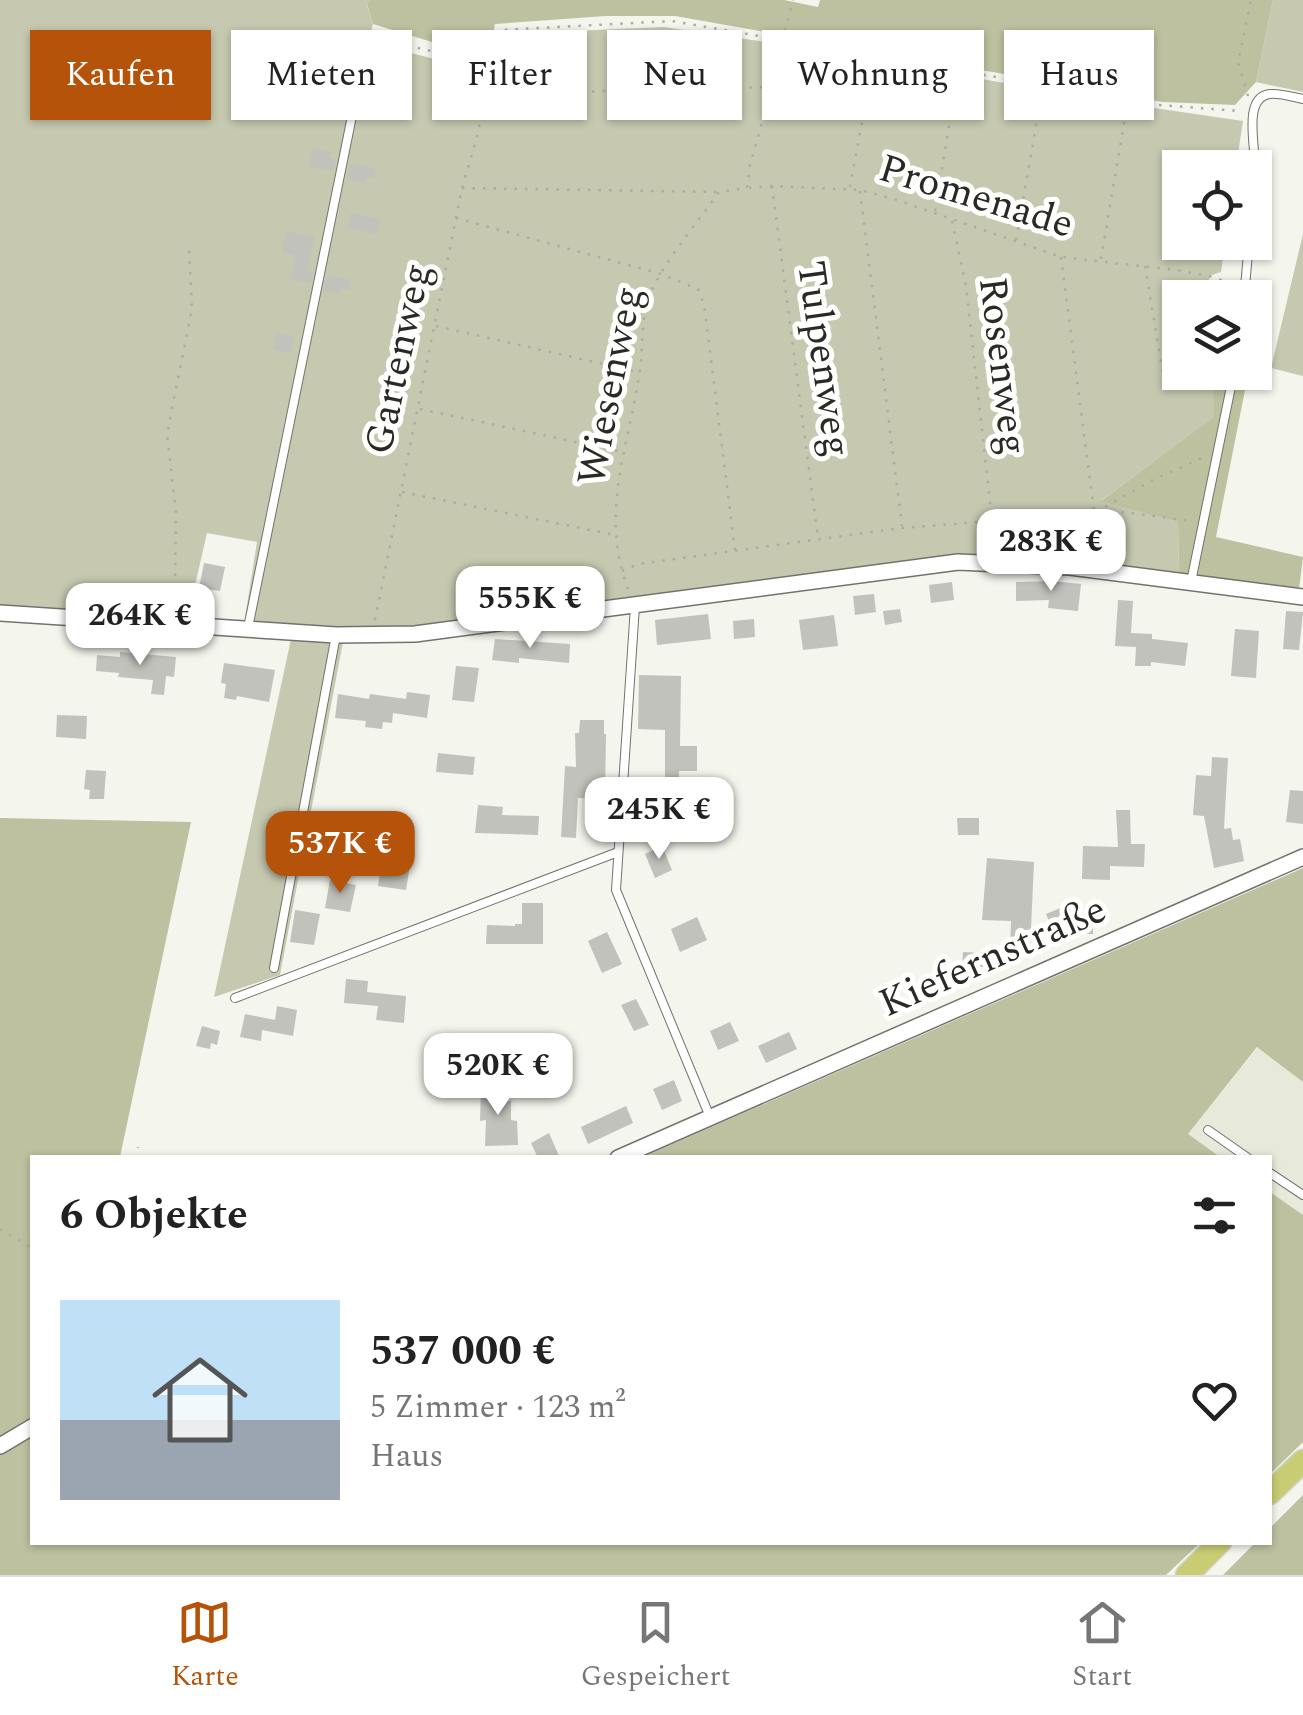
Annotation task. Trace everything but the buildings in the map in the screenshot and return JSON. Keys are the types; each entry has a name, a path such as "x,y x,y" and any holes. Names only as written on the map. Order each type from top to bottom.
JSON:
{"main road":[{"path":"1272,1491 1303,1461"},
{"path":"1186,1575 1217,1545"}],"street":[{"path":"0,613 336,635 415,634 958,562 1070,567 1303,596"},
{"name":"Kiefernstraße","path":"625,1155 1303,857"},
{"path":"0,1446 30,1428"}],"lane":[{"path":"1254,150 1252,110 1259,99 1270,94 1303,98"},
{"path":"248,628 351,120"},
{"path":"1192,582 1230,390"},
{"path":"635,606 616,890 710,1117"},
{"path":"274,968 336,635"},
{"path":"235,998 618,852"},
{"path":"1208,1130 1244,1155"},
{"path":"1272,1174 1303,1195"}],"path":[{"path":"785,30 793,0"},
{"path":"1154,103 1224,112 1252,110 1238,62 1251,0"},
{"path":"499,30 672,21 762,37"},
{"path":"587,91 762,87"},
{"name":"Gartenweg","path":"372,636 462,188 479,120"},
{"path":"462,188 719,192 747,188 763,120"},
{"path":"850,188 862,120"},
{"path":"935,213 950,120"},
{"path":"1016,242 1038,120"},
{"path":"1100,260 1124,120"},
{"name":"Tulpenweg","path":"772,186 818,540"},
{"name":"Promenade","path":"747,188 850,188 1061,257 1145,266 1217,280"},
{"path":"860,190 901,528"},
{"name":"Wiesenweg","path":"635,606 622,571 616,536 616,497 640,373 648,298 719,192"},
{"path":"456,218 661,274 698,289 704,304 735,551"},
{"name":"Rosenweg","path":"952,219 966,286 992,521"},
{"path":"182,624 175,586 176,513 167,434 192,308 189,247"},
{"path":"1061,257 1094,513"},
{"path":"1145,266 1162,368"},
{"path":"434,326 640,373"},
{"path":"417,408 624,452"},
{"path":"1014,563 1051,535 1198,458 1217,454"},
{"path":"400,492 616,536"},
{"path":"622,571 638,564 901,528 1114,512 1204,523"},
{"path":"136,1155 138,1147"},
{"path":"0,1230 30,1247"}],"shaded area":[{"path":"1258,1047 1303,1082 1303,1215 1272,1193 1272,1155 1217,1155 1187,1135"}],"green space":[{"path":"0,0 370,0 367,5 371,30 231,30 231,120 412,120 412,53 432,58 432,120 587,120 587,30 664,27 684,30 607,30 607,120 742,120 742,39 762,42 762,120 984,120 984,79 1004,83 1004,120 1154,120 1154,108 1243,121 1239,150 1162,150 1162,260 1223,260 1221,272 1209,276 1209,280 1162,280 1162,390 1214,390 1215,417 1102,500 1178,522 1179,573 1033,557 959,557 366,632 244,624 257,542 207,533 187,620 0,608"},
{"path":"370,0 784,0 818,7 820,0 1273,0 1256,82 1235,105 1154,100 1154,30 1004,30 1004,74 984,70 984,30 762,31 675,16 606,16 495,24 494,30 432,30 432,42 412,36 412,30 373,24 367,4"},
{"path":"1273,0 1303,0 1303,92 1256,82"},
{"path":"1303,234 1303,376 1272,368"},
{"path":"1213,390 1245,390 1216,537 1303,557 1299,589 1179,573 1178,522 1101,501 1214,417"},
{"path":"291,639 343,642 280,975 214,997"},
{"path":"0,818 191,822 120,1155 30,1155 30,1545 1198,1545 1166,1575 0,1575"},
{"path":"1303,868 1303,1082 1257,1047 1188,1134 1217,1155 648,1155"},
{"path":"1272,1193 1303,1215 1303,1442 1272,1472"},
{"path":"1303,1495 1303,1575 1223,1575 1253,1545 1272,1545 1272,1526"}]}
